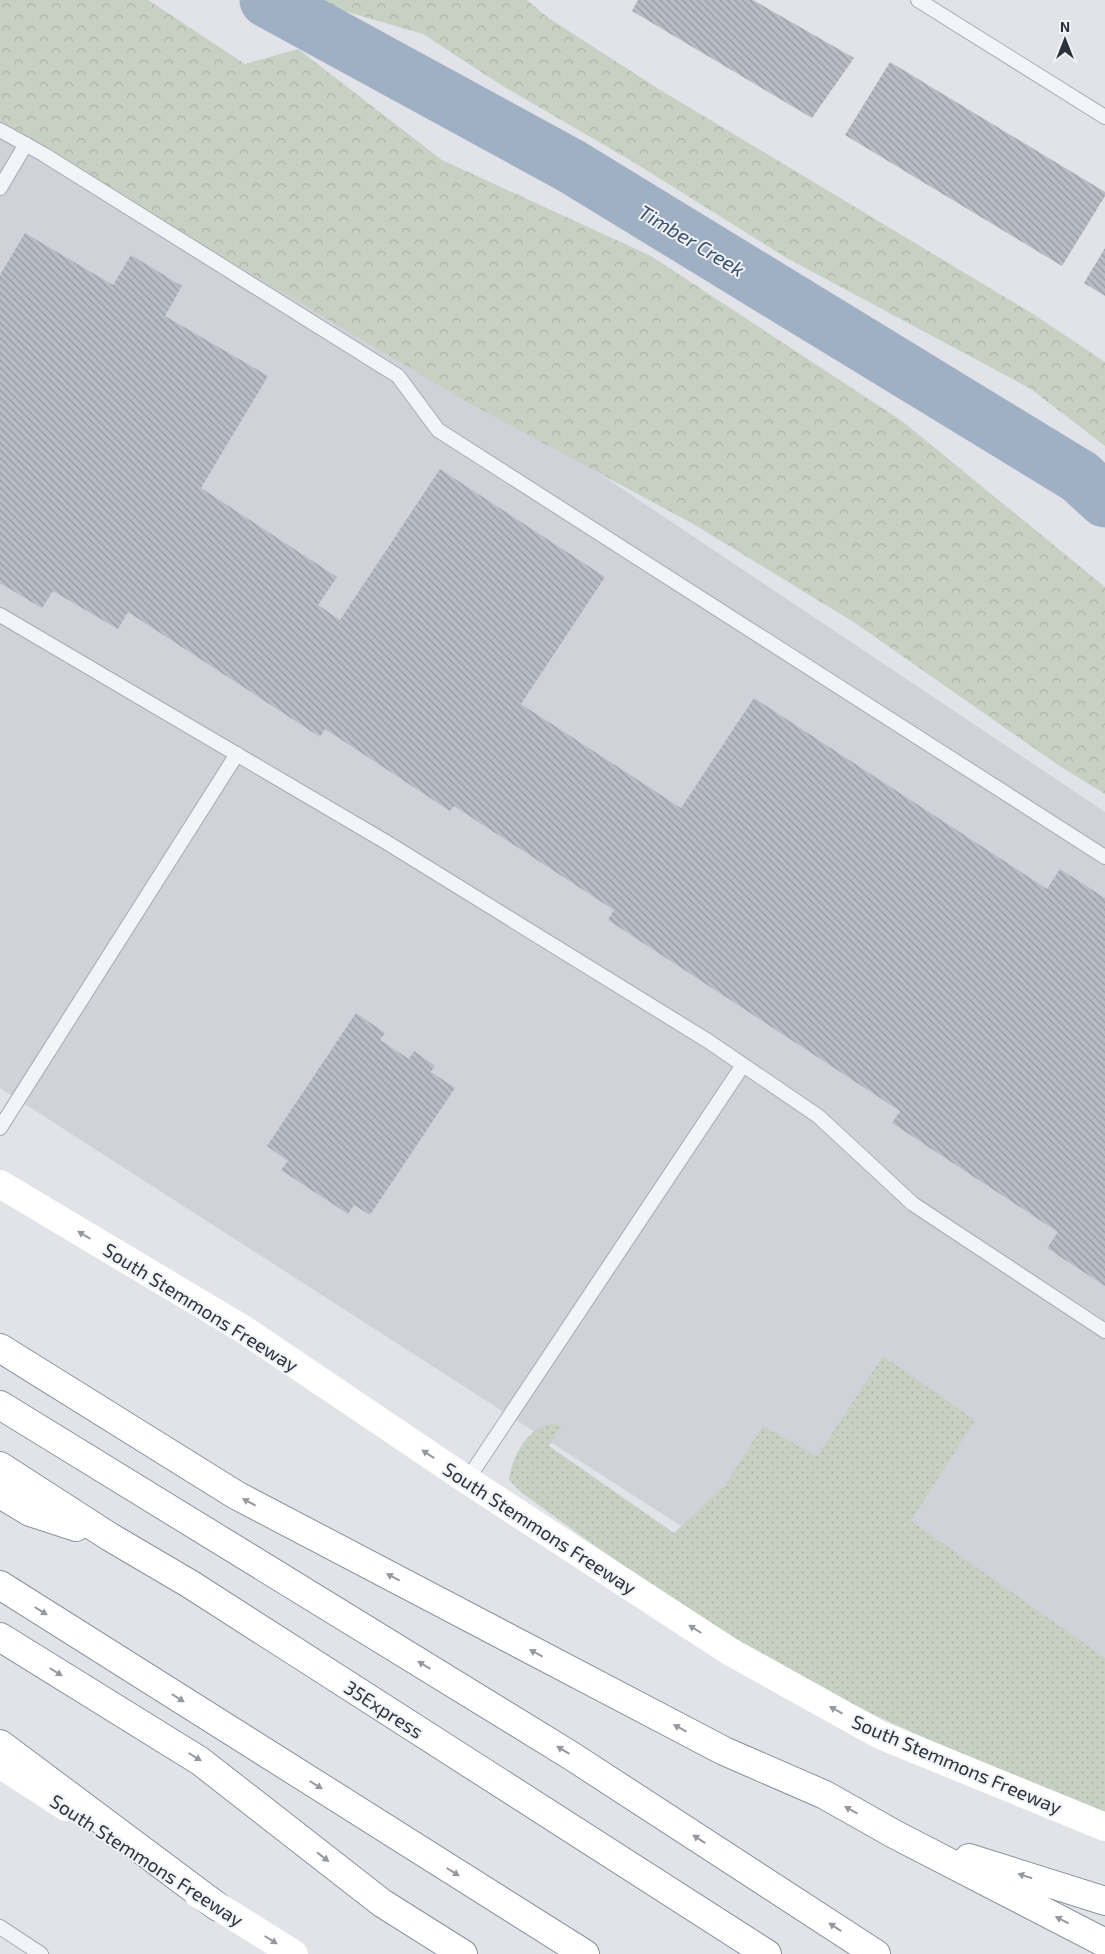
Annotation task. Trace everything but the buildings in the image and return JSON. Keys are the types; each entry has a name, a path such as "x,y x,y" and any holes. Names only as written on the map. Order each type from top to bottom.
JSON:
{"main road":[{"name":"South Stemmons Freeway","path":"0,1184 243,1329 467,1480 729,1651 880,1735 1105,1827"},
{"path":"0,1348 236,1495 724,1751 825,1795 894,1834 1105,1943"},
{"path":"0,1406 570,1754 876,1954"},
{"name":"35Express","path":"0,1466 110,1537 198,1589 767,1954"},
{"path":"0,1494 30,1512 110,1537"},
{"path":"0,1585 584,1954"},
{"path":"0,1638 200,1761 382,1903 463,1954"},
{"path":"0,1744 218,1907"},
{"name":"South Stemmons Freeway","path":"0,1764 218,1907 294,1954"},
{"path":"894,1834 1105,1902"}],"lane":[{"path":"918,0 1105,117"},
{"path":"0,130 26,144 398,376 438,430 1105,858"},
{"path":"0,188 26,144"},
{"path":"0,615 386,842 708,1041 818,1116 913,1204 1105,1332"},
{"path":"0,1128 237,754"},
{"path":"467,1480 743,1065"},
{"path":"0,1927 40,1954"}],"shaded area":[{"path":"5,120 594,470 1105,812 1105,1658 737,1562 0,1088 0,130"}],"green space":[{"path":"0,0 148,0 245,64 298,49 442,160 651,256 902,421 1105,587 1105,794 1058,765 855,623 695,525 460,398 0,124"},
{"path":"306,0 527,0 547,17 657,88 1033,314 1105,362 1105,446 1031,389 785,257 635,163 501,85 423,34"},
{"path":"883,1356 975,1420 911,1521 1105,1658 1105,1812 966,1756 898,1726 790,1671 711,1624 634,1573 522,1493 509,1480 514,1460 525,1440 541,1427 551,1424 562,1425 549,1446 674,1533 725,1485 763,1426 817,1456"}],"waterway":[{"name":"Timber Creek","path":"267,0 571,166 1080,477 1105,500"}]}
